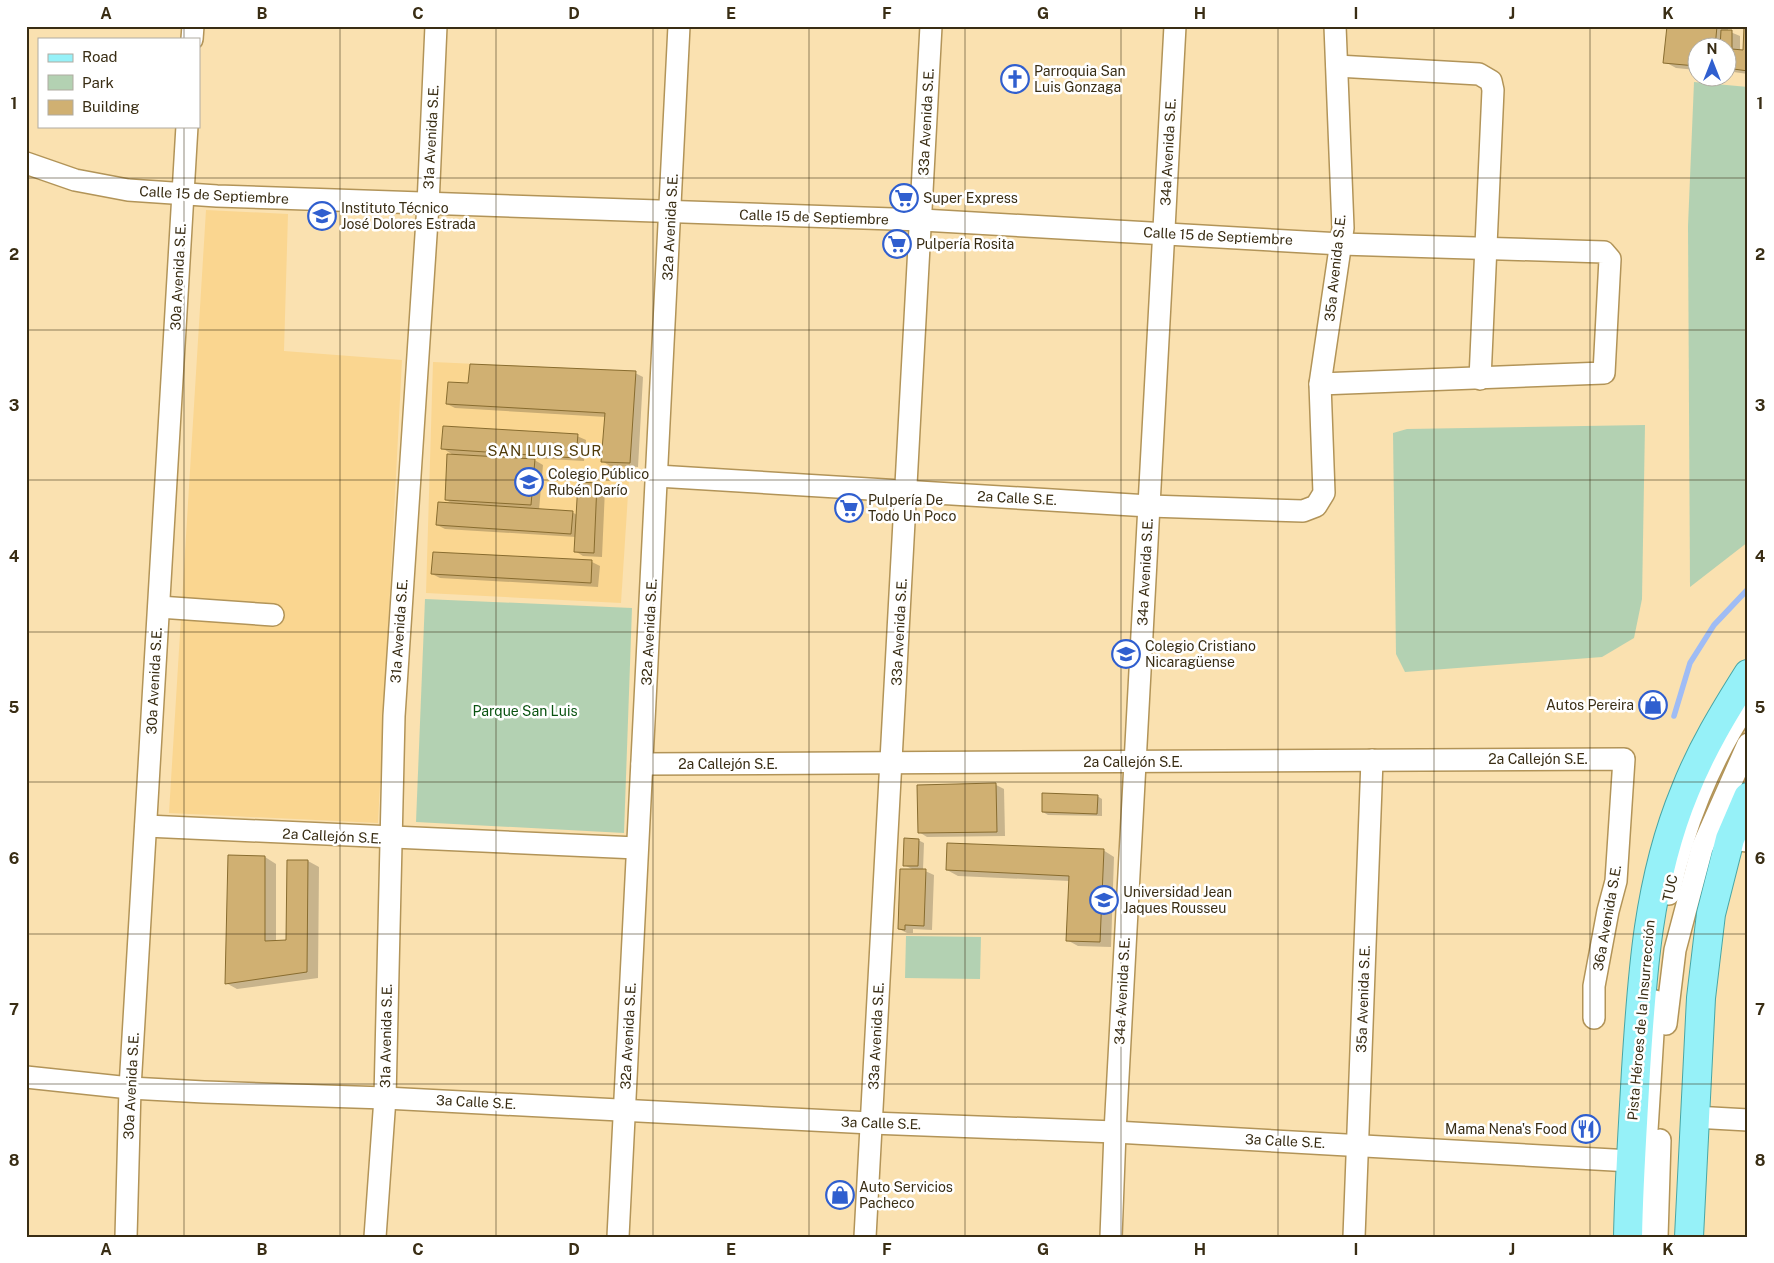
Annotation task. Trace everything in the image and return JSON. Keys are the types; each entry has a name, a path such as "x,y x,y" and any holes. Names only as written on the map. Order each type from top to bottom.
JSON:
{"main road":[{"name":"Pista Héroes de la Insurrección","path":"1628,1237 1642,977 1650,911 1660,870 1684,792 1712,732 1748,674"},
{"path":"1689,1237 1701,998 1711,914 1739,840 1748,797"}],"street":[{"name":"31a Avenida S.E.","path":"375,1237 385,1098 394,716 428,205 436,26"},
{"name":"32a Avenida S.E.","path":"618,1237 679,26"},
{"name":"33a Avenida S.E.","path":"865,1237 922,220 931,26"},
{"name":"34a Avenida S.E.","path":"1111,1237 1115,1132 1175,26"},
{"name":"35a Avenida S.E.","path":"1316,506 1324,493 1320,384 1343,228 1335,26"},
{"path":"1320,384 1480,379 1484,249 1493,90 1491,81 1479,74 1337,66"},
{"name":"30a Avenida S.E.","path":"126,1237 130,1088 187,128"},
{"name":"Calle 15 de Septiembre","path":"26,163 74,180 128,190 183,194 428,205 922,220 1340,244 1604,252 1610,259 1604,372 1480,379"},
{"name":"2a Calle S.E.","path":"657,476 1149,506 1303,511 1316,506"},
{"path":"159,607 273,616"},
{"name":"TUC","path":"1641,1237 1658,952 1666,908 1675,867 1695,806 1723,747 1748,703"},
{"name":"TUC","path":"1657,1237 1666,1009 1675,950 1702,848 1748,744"},
{"name":"2a Callejón S.E.","path":"642,764 1624,759"},
{"name":"36a Avenida S.E.","path":"1594,1018 1594,986 1608,911 1616,881 1624,759"},
{"name":"35a Avenida S.E.","path":"1354,1237 1372,760"},
{"name":"2a Callejón S.E.","path":"146,826 637,848"},
{"name":"3a Calle S.E.","path":"26,1077 130,1088 385,1098 871,1123 1115,1132 1631,1161"},
{"path":"1694,1117 1748,1120"}],"shaded area":[{"path":"206,210 288,214 284,351 402,360 378,823 169,813"},
{"name":"Colegio Público Rubén Darío","path":"433,362 636,371 621,603 426,593"}],"green space":[{"path":"1748,87 1748,542 1690,587 1688,226 1694,88"},
{"path":"1645,425 1642,599 1634,638 1602,657 1405,672 1396,654 1393,433 1407,429"},
{"name":"Parque San Luis","path":"425,599 632,608 624,833 416,822"},
{"path":"906,936 981,937 980,979 905,978"}],"building":[{"path":"1667,26 1717,26 1716,38 1686,38 1686,65 1663,63"},
{"path":"1744,26 1748,26 1748,71 1736,69 1736,49 1743,50"},
{"path":"1721,30 1732,30 1732,38 1721,38"},
{"path":"470,364 636,371 630,463 601,462 605,413 446,404 448,382 468,383"},
{"path":"443,426 578,434 576,458 441,449"},
{"path":"447,454 535,459 531,505 445,500"},
{"path":"578,482 597,483 594,553 574,552"},
{"path":"438,502 573,511 571,534 436,525"},
{"path":"433,552 592,560 591,583 431,574"},
{"path":"996,783 997,832 918,833 917,785"},
{"path":"1042,793 1098,795 1097,814 1042,812"},
{"path":"904,838 919,839 918,866 903,866"},
{"path":"947,843 1104,849 1100,942 1066,941 1069,876 946,870"},
{"path":"228,855 265,856 265,941 286,940 287,860 308,860 307,972 225,984"},
{"path":"900,869 926,869 924,926 905,925 905,930 898,929"}],"waterway":[{"path":"1674,716 1690,663 1714,625 1748,589"}],"place":[{"name":"Parroquia San Luis Gonzaga","path":"1015,79"},
{"name":"Super Express","path":"904,198"},
{"name":"Instituto Técnico José Dolores Estrada","path":"322,216"},
{"name":"Pulpería Rosita","path":"897,244"},
{"name":"Colegio Público Rubén Darío","path":"529,482"},
{"name":"Pulpería De Todo Un Poco","path":"849,508"},
{"name":"Colegio Cristiano Nicaragüense","path":"1126,654"},
{"name":"Autos Pereira","path":"1653,705"},
{"name":"Universidad Jean Jaques Rousseu","path":"1104,900"},
{"name":"Mama Nena's Food","path":"1586,1129"},
{"name":"Auto Servicios Pacheco","path":"840,1195"}],"district":[{"name":"SAN LUIS SUR","path":"545,450"}]}
